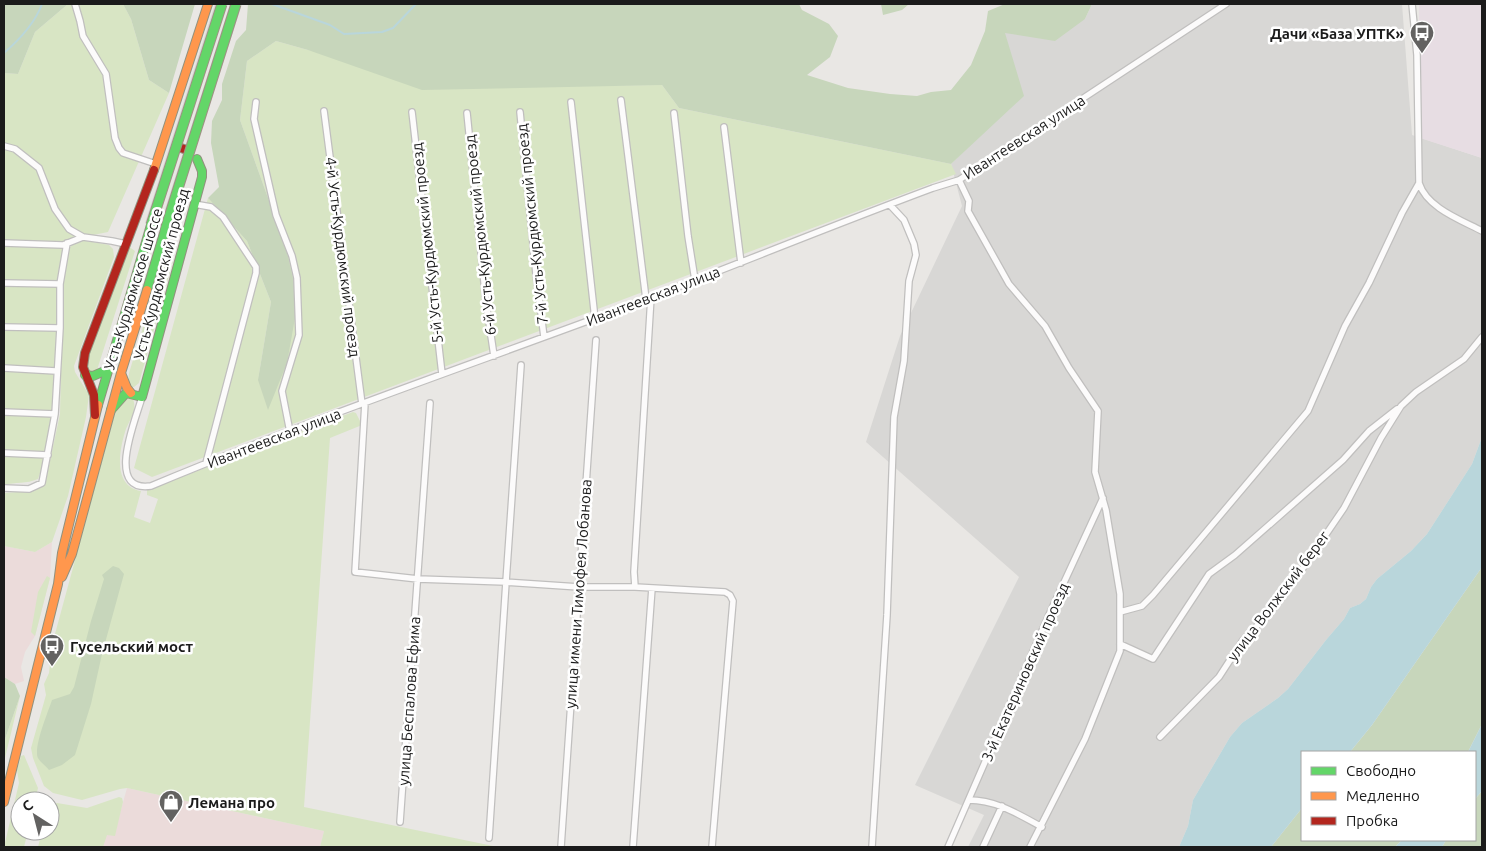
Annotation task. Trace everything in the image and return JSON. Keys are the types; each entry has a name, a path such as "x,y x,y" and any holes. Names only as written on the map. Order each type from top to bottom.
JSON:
{"main road":[{"path":"95,416 93,409 94,396 83,369 85,353 156,164 167,143 208,4"},
{"name":"Усть-Курдюмское шоссе","path":"4,802 58,584 62,553 95,416 151,225 222,4"},
{"name":"Усть-Курдюмское шоссе","path":"58,584 72,554 121,373 236,4"},
{"name":"Усть-Курдюмский проезд","path":"142,397 202,177 202,171 197,159"},
{"path":"85,375 93,376 109,369"},
{"path":"121,373 131,393"},
{"path":"112,410 126,393 142,397"}],"street":[{"path":"75,4 83,36 106,74 118,148 123,153 156,164"},
{"name":"Ивантеевская улица","path":"142,397 126,454 125,467 127,475 132,482 138,486 151,486 364,403 649,298 890,204 958,180 1226,4"},
{"path":"1412,4 1417,55 1420,183 1422,190 1428,199 1447,212 1482,231"},
{"path":"622,100 649,298 634,587"},
{"path":"256,102 254,119 274,206 292,256 297,278 299,335 282,391 290,432"},
{"path":"571,102 595,318"},
{"name":"4-й Усть-Курдюмский проезд","path":"324,111 364,403 355,572 418,579"},
{"name":"5-й Усть-Курдюмский проезд","path":"412,112 442,374"},
{"name":"7-й Усть-Курдюмский проезд","path":"520,112 544,337"},
{"name":"6-й Усть-Курдюмский проезд","path":"467,113 486,302 494,356"},
{"path":"674,113 695,280"},
{"path":"724,127 741,263"},
{"path":"4,146 15,149 39,168 55,209 70,229 83,237 126,244"},
{"path":"958,180 969,201 968,211 1009,284 1045,326 1069,368 1098,411 1095,472 1102,498 1120,594 1120,651 1085,739 1042,827 1030,847"},
{"path":"1120,612 1142,606 1153,595 1308,411 1345,326 1369,283 1402,213 1420,183"},
{"path":"194,204 211,207 222,216 256,266 256,273 206,463"},
{"path":"872,847 888,615 894,417 904,361 909,281 916,255 914,244 904,220 890,204"},
{"path":"4,243 63,245 83,237"},
{"path":"4,488 29,489 42,483 55,414 56,370 60,328 60,284 67,243"},
{"path":"4,284 60,284"},
{"path":"4,327 60,328"},
{"name":"улица Волжский берег","path":"1160,738 1219,677 1243,640 1256,627 1301,571 1344,508 1381,438 1401,406 1416,392 1464,360 1482,337"},
{"name":"улица имени Тимофея Лобанова","path":"561,847 596,340"},
{"path":"490,838 521,365"},
{"path":"4,368 56,370"},
{"name":"улица Беспалова Ефима","path":"400,822 430,402"},
{"path":"1120,644 1153,659 1209,574 1242,548 1343,460 1369,431 1401,406"},
{"path":"4,412 55,414"},
{"path":"4,453 48,455"},
{"name":"3-й Екатериновский проезд","path":"948,847 1102,498"},
{"path":"418,579 578,587 634,587 725,592 730,595 733,601 712,847"},
{"path":"633,847 652,588"},
{"path":"969,800 982,800 1002,806 1042,827"},
{"path":"983,847 1002,806"}],"shaded area":[{"path":"1092,4 1402,4 1412,135 1482,158 1482,437 1472,464 1427,534 1411,551 1377,579 1366,599 1350,608 1344,619 1288,689 1242,723 1230,737 1193,800 1188,826 1179,847 968,847 984,815 915,785 1019,577 866,442 900,336 962,206 951,164 997,119 1005,33 1085,19"},
{"path":"1419,4 1482,4 1482,158 1420,138"},
{"path":"52,542 50,578 35,636 25,652 21,667 24,681 15,684 4,677 4,546 35,552"},
{"path":"127,788 324,831 320,847 102,847 106,834 114,835"}],"green space":[{"path":"4,4 68,4 35,32 18,74 4,73"},
{"path":"68,4 123,4 131,19 149,80 169,93 108,232 63,241 51,418 43,465 38,479 4,485 4,73 18,74 35,32"},
{"path":"123,4 195,4 169,93 149,80 131,19"},
{"path":"248,4 799,4 802,10 829,24 838,36 830,57 807,75 848,88 917,96 931,92 951,90 971,65 985,31 988,11 1005,4 1092,4 1085,19 1055,41 1005,33 1024,96 951,164 679,108 662,85 422,90 308,50 276,41 247,61 240,120 286,248 298,301 287,363 268,410 258,380 271,302 247,241 208,198 219,187 211,143 212,121 222,100 222,84 236,41 246,30"},
{"path":"881,4 909,4 902,10 883,15"},
{"path":"276,41 308,50 546,86 662,85 679,108 951,164 956,174 152,477 134,468 208,198 247,241 271,302 258,380 286,248 240,120 247,61"},
{"path":"82,240 109,245 113,249 114,257 74,366 75,372 89,395 86,417 68,496 52,542 35,552 4,546 4,493 30,491 45,484 60,414 63,284 69,249"},
{"path":"128,246 135,251 97,370 94,373 88,372 86,369 87,355"},
{"path":"164,259 173,261 139,383 131,387 128,384 129,373"},
{"path":"126,396 133,399 134,408 123,440 120,467 126,482 132,488 141,491 134,517 150,523 158,499 147,495 147,490 353,412 356,413 362,425 330,438 304,807 498,847 320,847 324,831 127,788 82,800 60,795 60,791 50,791 44,786 31,748 46,695 44,684 49,673 52,645 117,406"},
{"path":"113,566 119,568 124,574 102,654 91,704 75,755 62,765 49,770 38,758 37,753 42,730 52,700 70,694 74,687 104,579 102,575"},
{"path":"1482,567 1482,724 1468,751 1351,751 1372,725"},
{"path":"47,576 50,578 35,636 31,632 38,592"},
{"path":"4,677 15,684 20,696 4,742"},
{"path":"20,696 4,762 4,742"},
{"path":"24,755 38,788 37,791 17,791 19,783 17,770 21,756"},
{"path":"1482,791 1482,847 1442,847 1445,841 1476,841 1476,798"},
{"path":"119,797 122,798 123,802 115,836 107,835 103,847 38,847 40,841 60,841 60,804 87,808"},
{"path":"1301,809 1301,841 1401,841 1395,847 1271,847"},
{"path":"10,821 10,841 26,841 24,847 4,847"}],"water":[{"path":"1482,437 1482,567 1372,725 1351,751 1301,751 1301,809 1271,847 1179,847 1188,826 1193,800 1230,737 1242,723 1288,689 1344,619 1350,608 1366,599 1377,579 1411,551 1427,534 1472,464"},
{"path":"1482,724 1482,791 1476,798 1476,751 1468,751"},
{"path":"1401,841 1445,841 1442,847 1395,847"}],"pier":[{"path":"215,4 227,4 156,227 145,223"},
{"path":"230,4 242,4 169,231 159,228"}],"waterway":[{"path":"4,53 26,31 42,4"},
{"path":"272,4 330,25 344,34 382,32 393,28 416,4"}],"traffic: fast":[{"path":"151,225 222,4"},
{"path":"165,230 236,4"},
{"path":"111,410 126,393 142,397 202,177 202,171 197,159"},
{"path":"98,405 151,225"},
{"path":"147,290 165,230"},
{"path":"85,375 93,376 109,369"}],"traffic: slow":[{"path":"154,170 208,4"},
{"path":"62,577 72,554 121,373 147,290"},
{"path":"121,373 131,393"},
{"path":"4,802 58,584 62,553 98,405"}],"traffic: jam":[{"path":"95,415 94,395 83,367 85,353 154,170"}],"place":[{"name":"Дачи «База УПТК»","path":"1422,54"},
{"name":"Гусельский мост","path":"52,667"},
{"name":"Лемана про","path":"171,823"}]}
